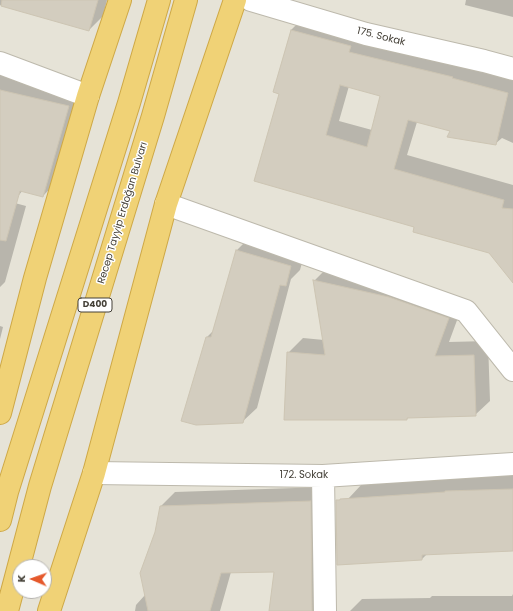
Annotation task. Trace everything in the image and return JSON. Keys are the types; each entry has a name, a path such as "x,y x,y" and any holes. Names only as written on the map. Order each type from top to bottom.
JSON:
{"highway":[{"path":"0,413 35,278 88,96 120,0"},
{"name":"D400","path":"0,520 7,492 130,103 159,0"},
{"name":"Recep Tayyip Erdoğan Bulvarı","path":"7,611 40,486 153,116 186,0"},
{"path":"49,611 94,473 166,204 235,0"}],"street":[{"name":"175. Sokak","path":"251,0 366,34 513,69"},
{"path":"0,63 88,96"},
{"path":"166,204 466,311 513,370"},
{"name":"172. Sokak","path":"94,473 323,476 513,464"},
{"path":"323,476 325,611"}],"shaded area":[{"path":"0,0 513,0 513,611 0,611"}],"building":[{"path":"2,0 98,0 89,31 1,6"},
{"path":"291,30 351,46 349,52 453,77 452,78 508,93 496,145 447,137 450,131 408,120 394,169 504,200 502,208 513,209 513,283 489,253 413,232 414,227 254,181 279,94 273,92","holes":["340,85 380,96 367,147 326,135"]},
{"path":"0,90 69,106 43,197 20,191 6,241 0,240"},
{"path":"236,250 291,266 286,286 280,285 243,423 196,425 181,421 206,337 211,337"},
{"path":"313,280 389,297 449,318 435,356 474,355 476,416 407,418 407,420 284,420 287,352 325,355"},
{"path":"513,489 513,551 422,555 422,560 337,565 336,500 445,491"},
{"path":"311,501 312,611 269,611 274,572 221,573 210,611 148,611 140,573 155,532 160,506"}]}
